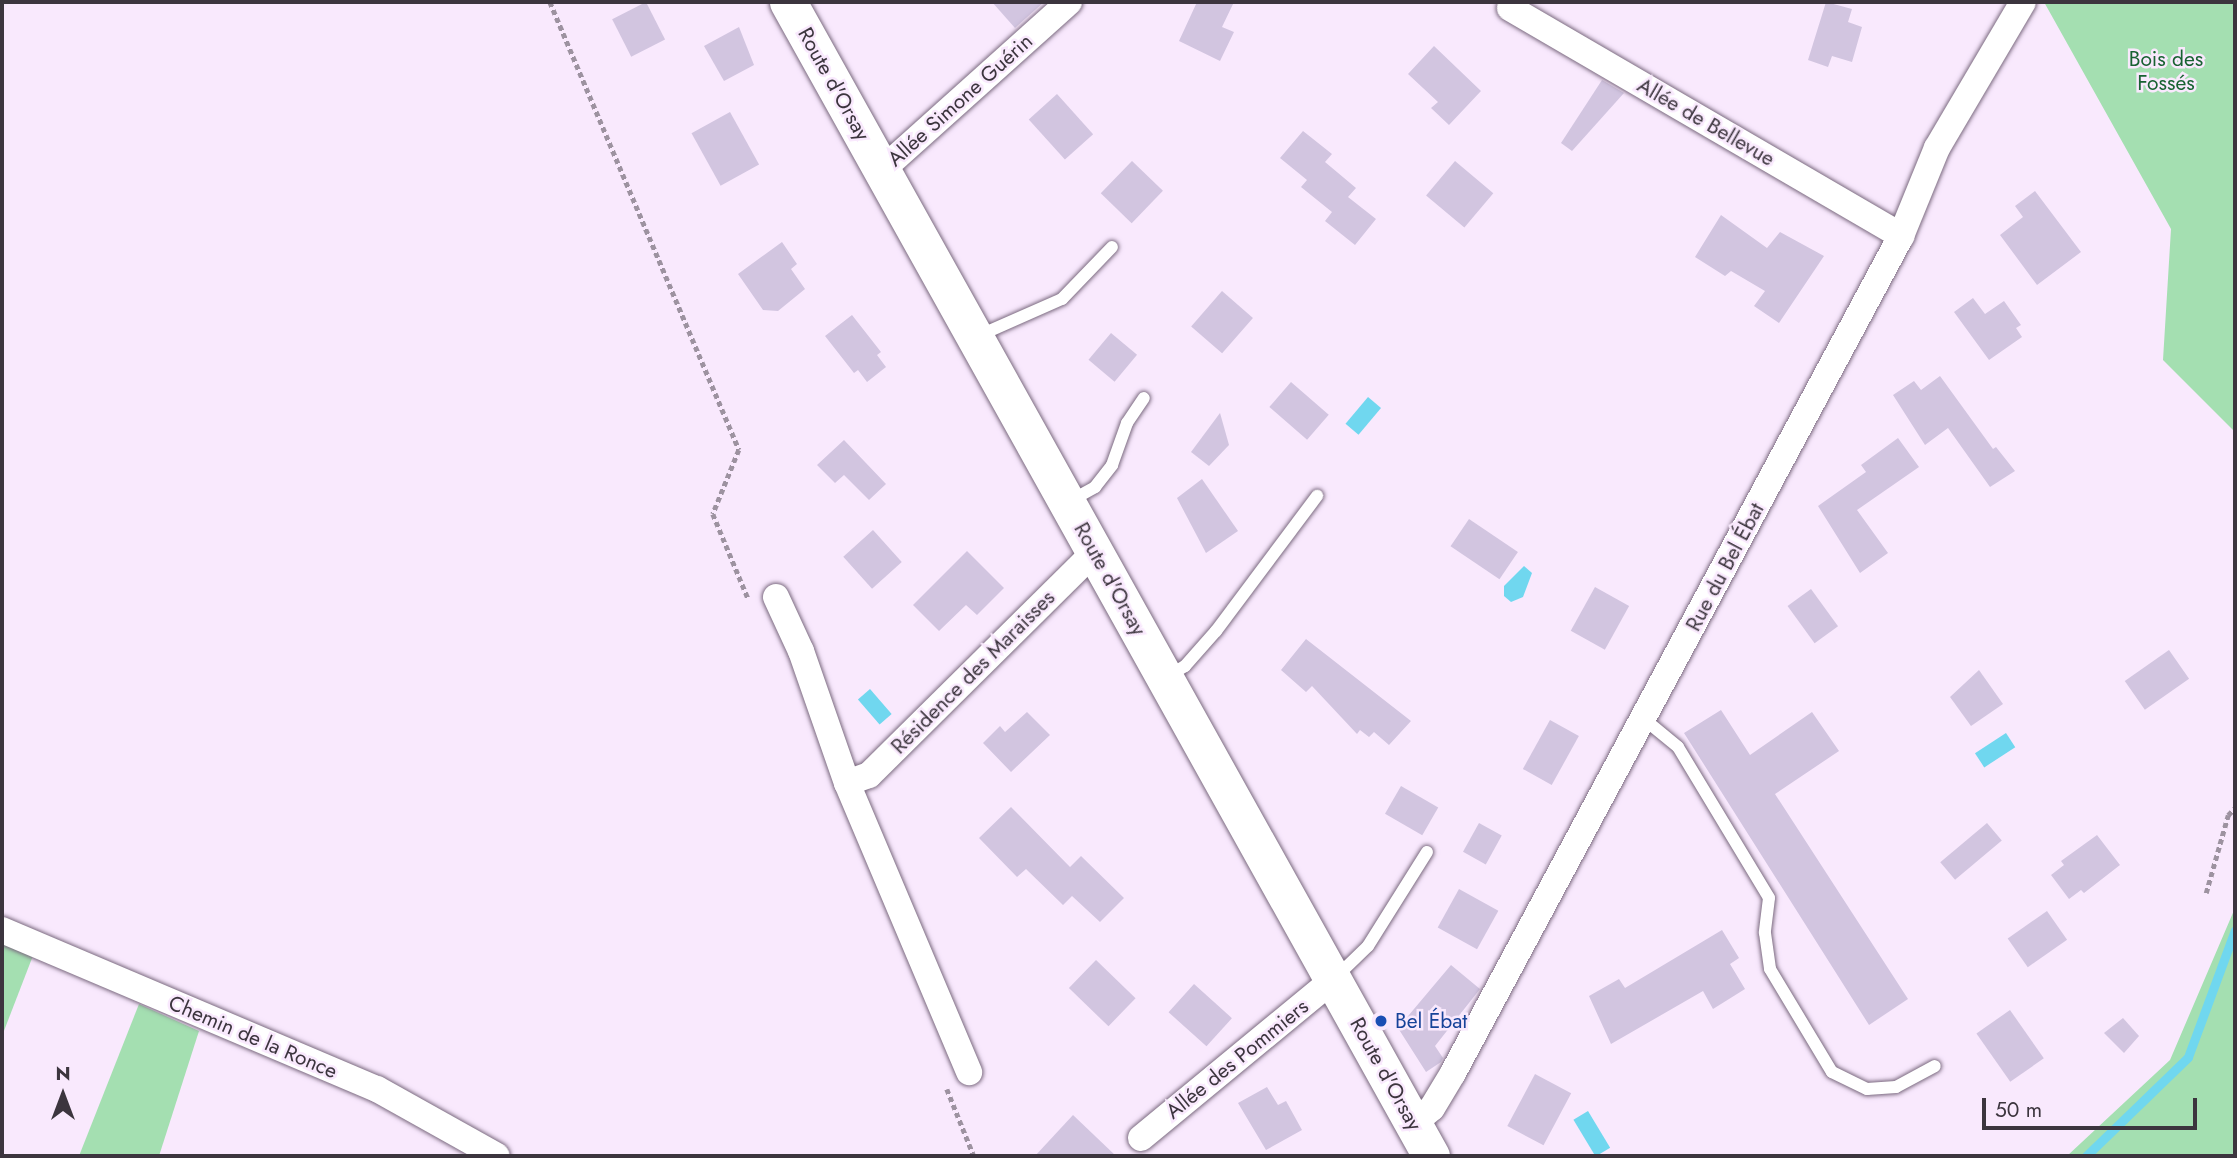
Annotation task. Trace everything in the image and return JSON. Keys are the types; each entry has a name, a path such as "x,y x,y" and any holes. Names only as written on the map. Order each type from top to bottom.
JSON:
{"main road":[{"name":"Route d'Orsay","path":"788,2 1431,1156"}],"street":[{"name":"Allée Simone Guérin","path":"882,170 1069,2"},
{"name":"Rue du Bel Ébat","path":"1414,1123 1432,1108 1453,1073 1900,236 1937,148 2023,2"},
{"name":"Allée de Bellevue","path":"1510,8 1900,236"},
{"name":"Résidence des Maraisses","path":"847,783 869,775 1094,552"},
{"path":"776,597 801,651 847,783 890,875 969,1072"},
{"name":"Chemin de la Ronce","path":"2,930 377,1089 497,1156"},
{"name":"Allée des Pommiers","path":"1141,1138 1334,979"}],"lane":[{"path":"975,337 1062,299 1112,247"},
{"path":"1067,502 1095,487 1112,465 1127,424 1144,398"},
{"path":"1165,678 1185,666 1216,631 1317,496"},
{"path":"1644,719 1678,747 1769,898 1765,933 1770,969 1832,1072 1867,1089 1876,1089 1895,1087 1935,1066"},
{"path":"1334,979 1368,946 1427,852"}],"path":[{"path":"2206,893 2228,815 2235,808"}],"green space":[{"name":"Bois des Fossés","path":"2044,2 2235,2 2235,432 2163,360 2171,229"},
{"path":"2235,908 2235,1156 2067,1156 2170,1060"},
{"path":"2,939 34,953 2,1036"},
{"path":"139,1004 199,1031 159,1156 79,1156"}],"water":[{"path":"1368,397 1381,408 1359,435 1346,424"},
{"path":"1524,566 1532,573 1523,597 1511,602 1504,596 1504,586"},
{"path":"870,689 892,714 880,724 858,699"},
{"path":"2006,733 2015,747 1984,767 1975,753"},
{"path":"1588,1111 1610,1148 1595,1156 1573,1120"}],"building":[{"path":"646,2 665,39 631,57 612,19"},
{"path":"992,2 1044,2 1015,28"},
{"path":"1197,2 1234,2 1222,27 1234,32 1220,61 1179,41"},
{"path":"1826,2 1852,9 1848,22 1862,27 1852,62 1832,56 1828,67 1808,60"},
{"path":"739,27 754,65 724,81 704,46"},
{"path":"1434,46 1481,91 1449,125 1431,108 1438,102 1408,74"},
{"path":"1602,80 1624,93 1572,151 1561,143"},
{"path":"1057,94 1093,134 1065,160 1029,119"},
{"path":"730,112 759,164 721,186 692,133"},
{"path":"1303,131 1332,154 1325,162 1356,188 1348,197 1376,219 1355,245 1325,221 1332,212 1301,187 1307,180 1280,158"},
{"path":"1132,161 1163,191 1132,223 1101,193"},
{"path":"1455,161 1493,193 1464,228 1426,195"},
{"path":"2035,191 2081,252 2037,285 2000,235 2023,217 2015,206"},
{"path":"1721,215 1767,248 1780,232 1824,256 1779,323 1754,306 1765,291 1731,271 1725,276 1695,257"},
{"path":"782,242 797,264 791,269 805,289 778,311 763,310 738,274"},
{"path":"1222,291 1253,318 1222,353 1191,326"},
{"path":"1973,298 1985,314 2004,301 2021,325 2016,328 2022,337 1989,360 1954,312"},
{"path":"852,315 881,352 877,355 886,367 867,382 858,370 854,373 825,336"},
{"path":"1111,333 1137,355 1115,382 1089,360"},
{"path":"1940,376 1993,449 1996,447 2015,471 1990,487 1948,428 1925,445 1893,395 1914,381 1921,390"},
{"path":"1291,382 1329,415 1307,440 1269,407"},
{"path":"1220,413 1229,445 1209,466 1191,452"},
{"path":"1898,438 1919,467 1857,510 1888,553 1860,573 1818,506 1866,472 1861,465"},
{"path":"844,440 886,484 869,500 844,475 835,483 817,465"},
{"path":"1202,479 1238,531 1206,553 1177,498"},
{"path":"1469,519 1518,552 1499,579 1451,546"},
{"path":"873,530 902,562 872,589 843,557"},
{"path":"967,551 1004,588 977,615 966,605 939,631 913,605"},
{"path":"1595,587 1629,606 1605,650 1571,631"},
{"path":"1811,589 1838,626 1815,643 1788,606"},
{"path":"1306,639 1411,721 1389,745 1374,732 1369,737 1360,730 1357,734 1312,686 1306,692 1281,670"},
{"path":"2169,650 2189,679 2145,710 2125,681"},
{"path":"1979,670 2003,704 1971,726 1950,697"},
{"path":"1721,710 1750,755 1812,712 1839,751 1775,794 1908,999 1869,1025 1684,733"},
{"path":"1027,712 1050,735 1011,772 983,743 1000,726 1005,732"},
{"path":"1550,720 1579,736 1552,785 1523,769"},
{"path":"1401,786 1438,808 1422,835 1385,814"},
{"path":"1011,807 1070,867 1081,856 1124,898 1100,922 1072,896 1063,905 1026,869 1017,877 979,838"},
{"path":"1479,823 1502,836 1486,864 1463,852"},
{"path":"1987,823 2002,841 1955,880 1940,862"},
{"path":"2097,835 2120,865 2084,893 2081,890 2069,899 2051,875 2064,865 2061,861"},
{"path":"1459,889 1498,911 1477,949 1438,927"},
{"path":"2047,911 2067,940 2028,967 2008,939"},
{"path":"1722,930 1739,958 1730,964 1745,989 1713,1009 1703,991 1611,1044 1589,996 1619,979 1625,988"},
{"path":"1096,960 1136,998 1108,1026 1069,988"},
{"path":"1451,965 1480,989 1435,1046 1443,1058 1441,1062 1426,1072 1398,1028"},
{"path":"1194,984 1232,1018 1206,1046 1169,1012"},
{"path":"2010,1010 2044,1058 2010,1082 1976,1034"},
{"path":"2123,1018 2139,1036 2124,1053 2104,1033"},
{"path":"1535,1074 1571,1093 1544,1145 1507,1126"},
{"path":"1267,1087 1278,1105 1286,1101 1302,1130 1266,1150 1238,1103"},
{"path":"1073,1115 1116,1156 1035,1156"}],"waterway":[{"path":"2086,1156 2188,1057 2235,930"}],"place":[{"name":"Bel Ébat","path":"1381,1021"}]}
